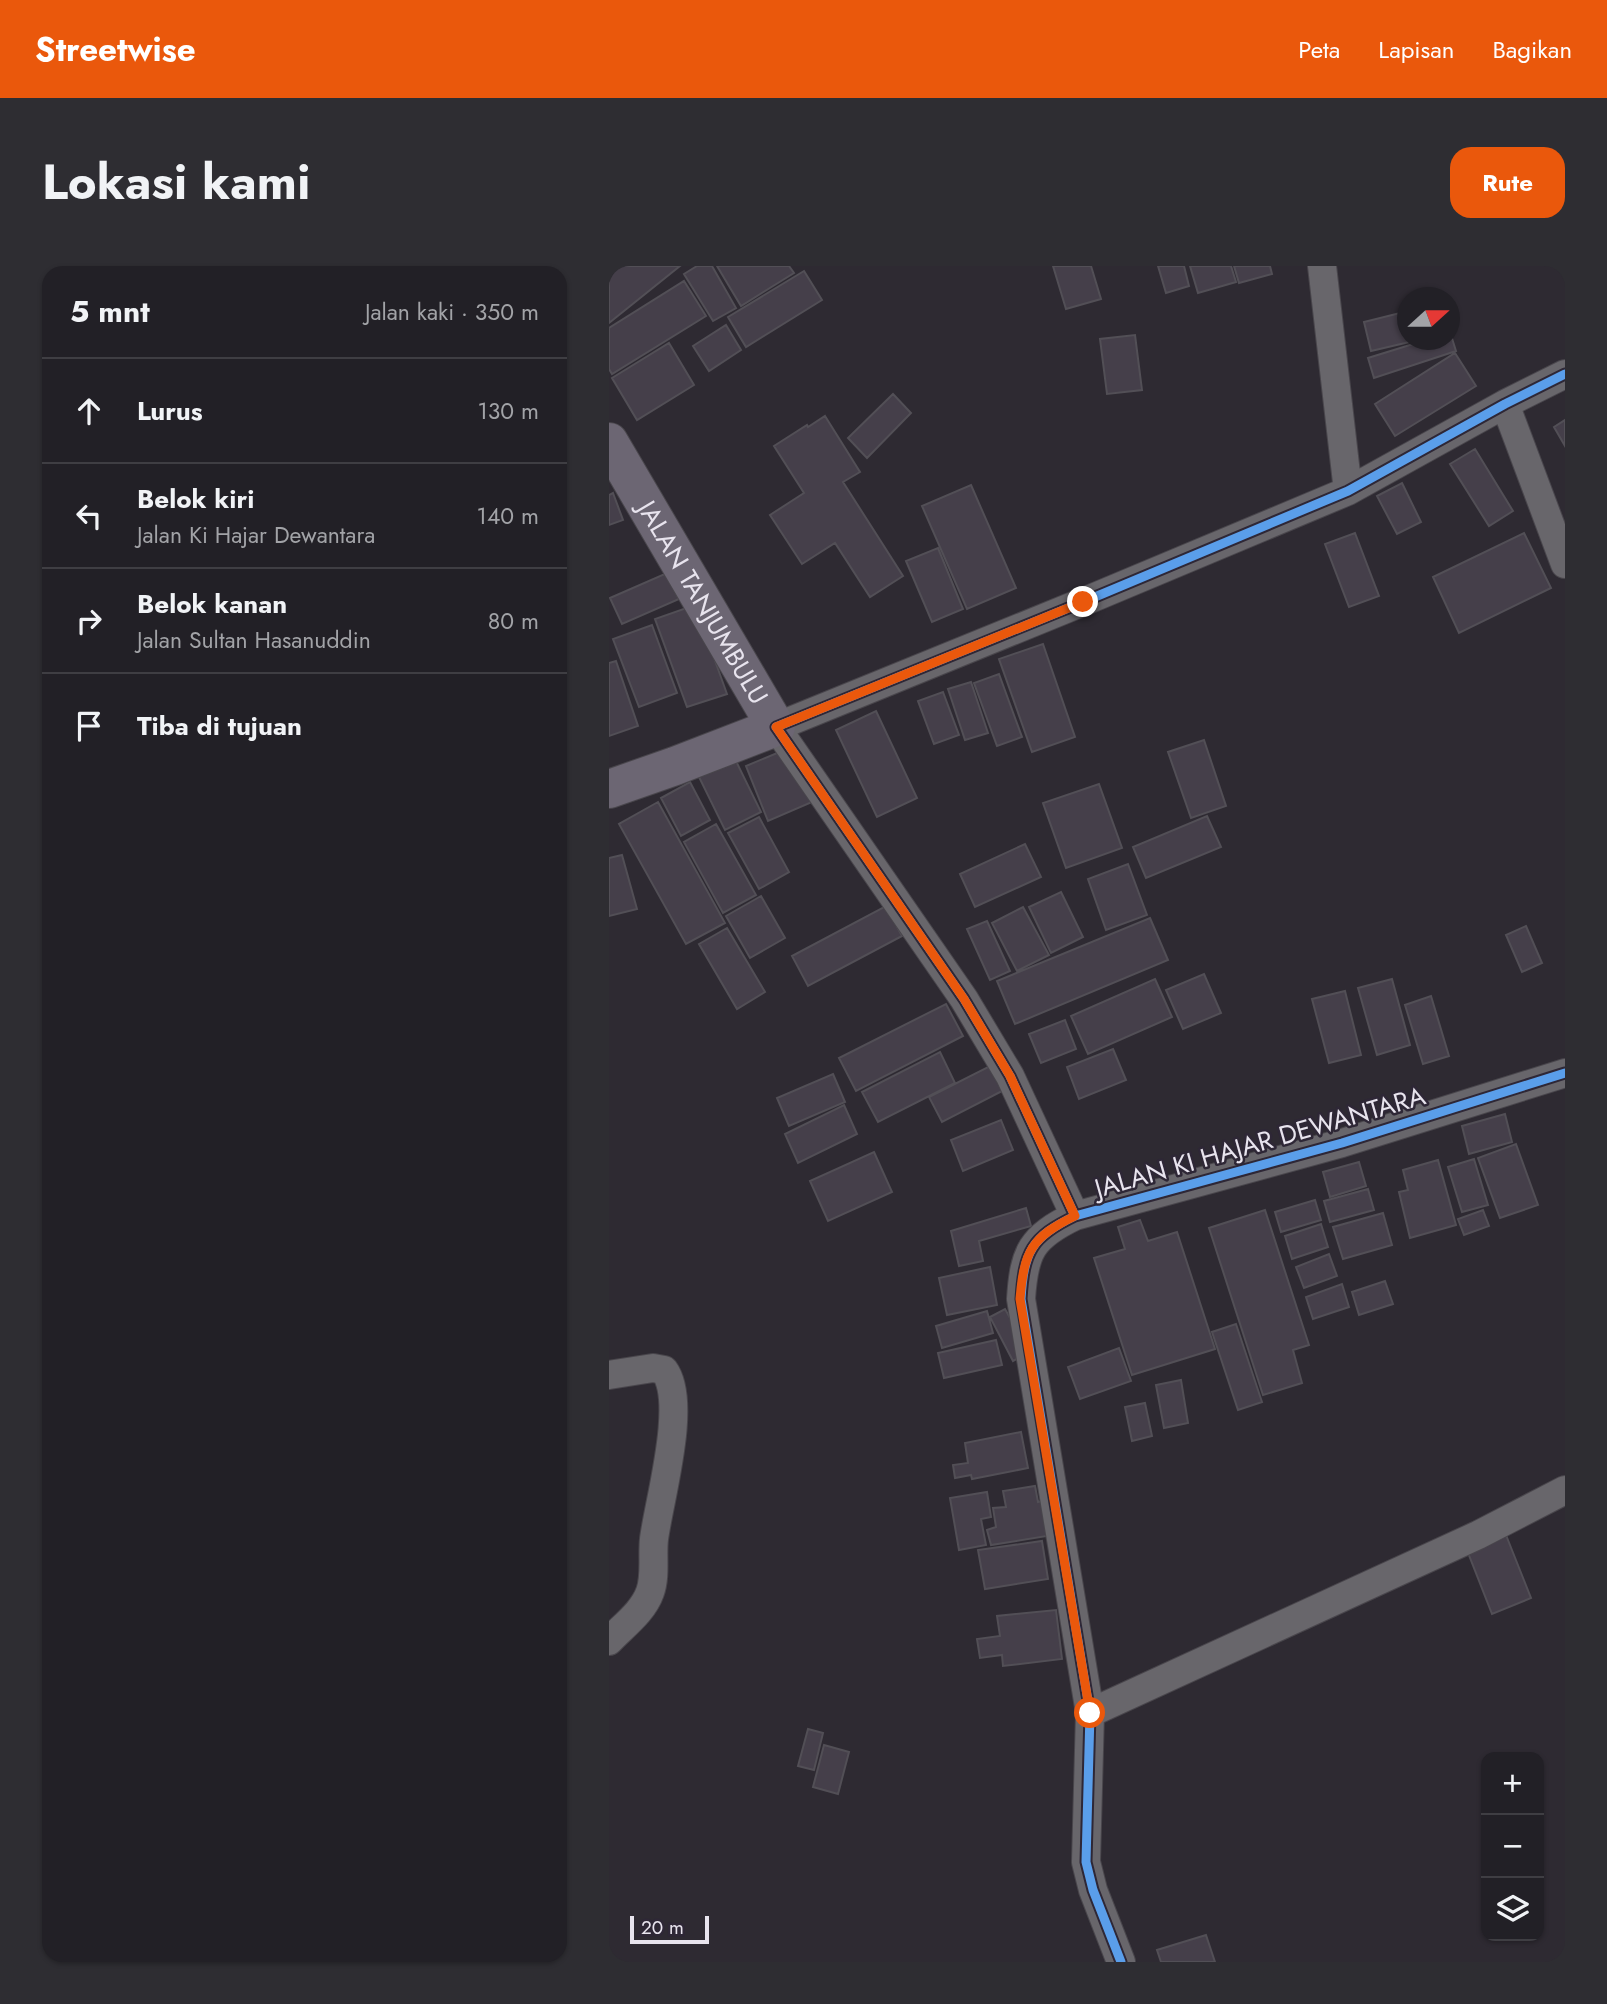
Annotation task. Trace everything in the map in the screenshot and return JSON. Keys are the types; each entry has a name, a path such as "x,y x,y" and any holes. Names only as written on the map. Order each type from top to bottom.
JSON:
{"highway":[{"name":"JALAN TANJUMBULU","path":"609,442 776,727"},
{"path":"609,789 776,727"}],"street":[{"path":"1322,266 1348,491"},
{"path":"776,727 1348,491 1565,374"},
{"path":"1505,404 1565,564"},
{"name":"JALAN KI HAJAR DEWANTARA","path":"776,727 964,999 1010,1076 1075,1216 1342,1143 1565,1073"},
{"path":"1075,1216 1057,1224 1037,1241 1026,1256 1020,1299 1090,1713 1086,1862 1093,1890 1121,1962"},
{"path":"609,1375 653,1368 664,1370 673,1395 672,1436 654,1539 652,1589 635,1614 609,1641"},
{"path":"1090,1713 1478,1535 1565,1490"}],"building":[{"path":"615,266 680,266 609,323 609,271"},
{"path":"697,266 712,266 736,308 713,321 684,274"},
{"path":"717,266 789,266 794,273 741,306"},
{"path":"1053,266 1091,266 1101,299 1066,309"},
{"path":"1158,266 1184,266 1189,286 1166,293"},
{"path":"1190,266 1231,266 1236,282 1198,293"},
{"path":"1234,266 1270,266 1272,274 1239,283"},
{"path":"804,271 822,300 746,347 728,317"},
{"path":"684,281 706,316 612,374 609,369 609,328"},
{"path":"1397,314 1397,345 1371,351 1364,322"},
{"path":"726,325 741,350 709,371 693,346"},
{"path":"1135,335 1142,390 1107,394 1100,339"},
{"path":"669,343 694,385 637,420 612,378"},
{"path":"1397,349 1456,351 1374,378 1368,358"},
{"path":"1455,353 1476,386 1395,436 1375,404"},
{"path":"893,394 911,413 867,458 848,438"},
{"path":"825,416 860,472 843,482 903,576 870,597 835,543 802,564 770,515 804,493 774,446"},
{"path":"1565,420 1565,446 1554,427"},
{"path":"1475,449 1513,511 1489,526 1450,464"},
{"path":"1402,483 1421,522 1397,534 1377,496"},
{"path":"971,485 1016,588 967,609 922,506"},
{"path":"613,493 623,520 609,525 609,495"},
{"path":"1355,533 1379,596 1349,607 1325,544"},
{"path":"1524,533 1551,588 1459,633 1433,577"},
{"path":"938,548 963,609 932,622 906,561"},
{"path":"667,573 679,599 622,624 610,598"},
{"path":"695,605 727,694 687,707 655,619"},
{"path":"652,625 677,693 639,707 613,639"},
{"path":"1043,644 1075,737 1032,752 999,659"},
{"path":"616,661 638,726 609,736 609,663"},
{"path":"999,674 1022,737 997,746 974,683"},
{"path":"971,682 988,733 965,740 948,689"},
{"path":"943,692 959,735 934,744 918,701"},
{"path":"876,711 917,798 877,817 836,730"},
{"path":"1204,740 1226,806 1191,818 1168,752"},
{"path":"789,748 812,802 768,821 746,766"},
{"path":"734,757 761,812 725,830 698,775"},
{"path":"690,782 710,820 681,836 661,798"},
{"path":"1099,784 1122,848 1066,868 1043,803"},
{"path":"658,802 725,923 686,944 619,824"},
{"path":"1207,816 1221,847 1146,878 1133,847"},
{"path":"759,817 789,872 759,889 728,833"},
{"path":"716,824 756,895 723,913 684,842"},
{"path":"1025,844 1041,877 975,907 960,874"},
{"path":"622,855 637,909 609,916 609,858"},
{"path":"1128,864 1147,915 1106,930 1088,879"},
{"path":"1061,892 1083,937 1051,953 1029,907"},
{"path":"761,896 785,938 750,958 726,916"},
{"path":"886,906 902,936 808,986 792,956"},
{"path":"1023,907 1049,955 1017,971 992,923"},
{"path":"1150,918 1168,960 1015,1024 997,981"},
{"path":"987,921 1010,971 990,980 967,929"},
{"path":"1526,926 1542,963 1522,972 1506,935"},
{"path":"727,928 765,992 737,1009 699,944"},
{"path":"1204,974 1221,1013 1183,1029 1166,990"},
{"path":"1155,979 1172,1017 1088,1054 1071,1016"},
{"path":"1392,979 1410,1045 1377,1055 1358,988"},
{"path":"1345,991 1361,1055 1329,1063 1312,999"},
{"path":"1431,996 1449,1056 1423,1064 1405,1005"},
{"path":"946,1004 963,1036 856,1091 839,1058"},
{"path":"1065,1020 1076,1049 1041,1063 1029,1034"},
{"path":"1113,1049 1126,1080 1079,1099 1067,1067"},
{"path":"940,1052 955,1083 878,1122 862,1092"},
{"path":"996,1063 1008,1088 942,1122 929,1097"},
{"path":"833,1074 845,1102 789,1126 777,1098"},
{"path":"844,1105 857,1134 798,1163 785,1134"},
{"path":"1505,1114 1512,1142 1469,1154 1462,1126"},
{"path":"1001,1120 1013,1150 963,1171 951,1140"},
{"path":"1516,1144 1538,1205 1500,1218 1478,1158"},
{"path":"874,1152 892,1192 828,1221 810,1181"},
{"path":"1474,1159 1488,1205 1462,1212 1448,1167"},
{"path":"1438,1160 1456,1225 1410,1238 1399,1192 1408,1190 1403,1170"},
{"path":"1359,1162 1366,1186 1330,1197 1323,1172"},
{"path":"1368,1189 1374,1210 1330,1222 1324,1201"},
{"path":"1315,1200 1321,1220 1281,1232 1275,1212"},
{"path":"1026,1208 1031,1226 979,1241 983,1261 959,1266 951,1231"},
{"path":"1265,1210 1309,1345 1293,1350 1302,1383 1263,1395 1209,1228"},
{"path":"1483,1210 1489,1226 1464,1235 1458,1219"},
{"path":"1383,1213 1392,1245 1343,1259 1333,1227"},
{"path":"1140,1220 1148,1241 1177,1232 1215,1349 1132,1375 1094,1258 1125,1249 1118,1227"},
{"path":"1321,1224 1328,1247 1292,1259 1285,1236"},
{"path":"1329,1254 1337,1276 1304,1288 1296,1267"},
{"path":"990,1267 997,1305 947,1315 939,1278"},
{"path":"1385,1281 1393,1304 1359,1315 1352,1292"},
{"path":"1342,1284 1349,1307 1313,1319 1306,1297"},
{"path":"1005,1309 1029,1352 1013,1361 990,1317"},
{"path":"987,1311 993,1333 942,1348 936,1326"},
{"path":"1236,1324 1262,1402 1238,1410 1212,1332"},
{"path":"996,1340 1002,1365 944,1378 938,1353"},
{"path":"1119,1348 1131,1381 1080,1399 1068,1367"},
{"path":"1181,1380 1188,1423 1164,1428 1156,1385"},
{"path":"1145,1403 1152,1436 1132,1441 1125,1407"},
{"path":"1021,1432 1028,1468 972,1479 971,1475 955,1478 953,1465 968,1463 965,1443"},
{"path":"1035,1486 1038,1502 1047,1500 1053,1535 991,1545 987,1530 996,1527 993,1508 1006,1507 1003,1491"},
{"path":"987,1492 991,1517 981,1519 986,1545 959,1550 950,1498"},
{"path":"1504,1530 1531,1598 1492,1614 1465,1545"},
{"path":"1042,1541 1048,1579 985,1589 978,1550"},
{"path":"1056,1610 1062,1659 1003,1666 1002,1655 980,1658 977,1639 1000,1636 997,1616"},
{"path":"808,1729 823,1733 814,1770 798,1766"},
{"path":"824,1745 849,1752 838,1794 813,1787"},
{"path":"1206,1935 1215,1962 1161,1962 1157,1950"}],"cycle path":[{"path":"1565,374 1348,491 776,727 964,999 1010,1076 1075,1216 1342,1143 1565,1073"},
{"path":"1075,1216 1048,1231 1033,1248 1025,1269 1021,1299 1090,1713 1086,1862 1093,1890 1121,1962"}],"route":[{"path":"1083,602 776,727 964,999 1010,1076 1075,1216 1057,1224 1037,1241 1026,1256 1020,1299 1090,1713"}]}
